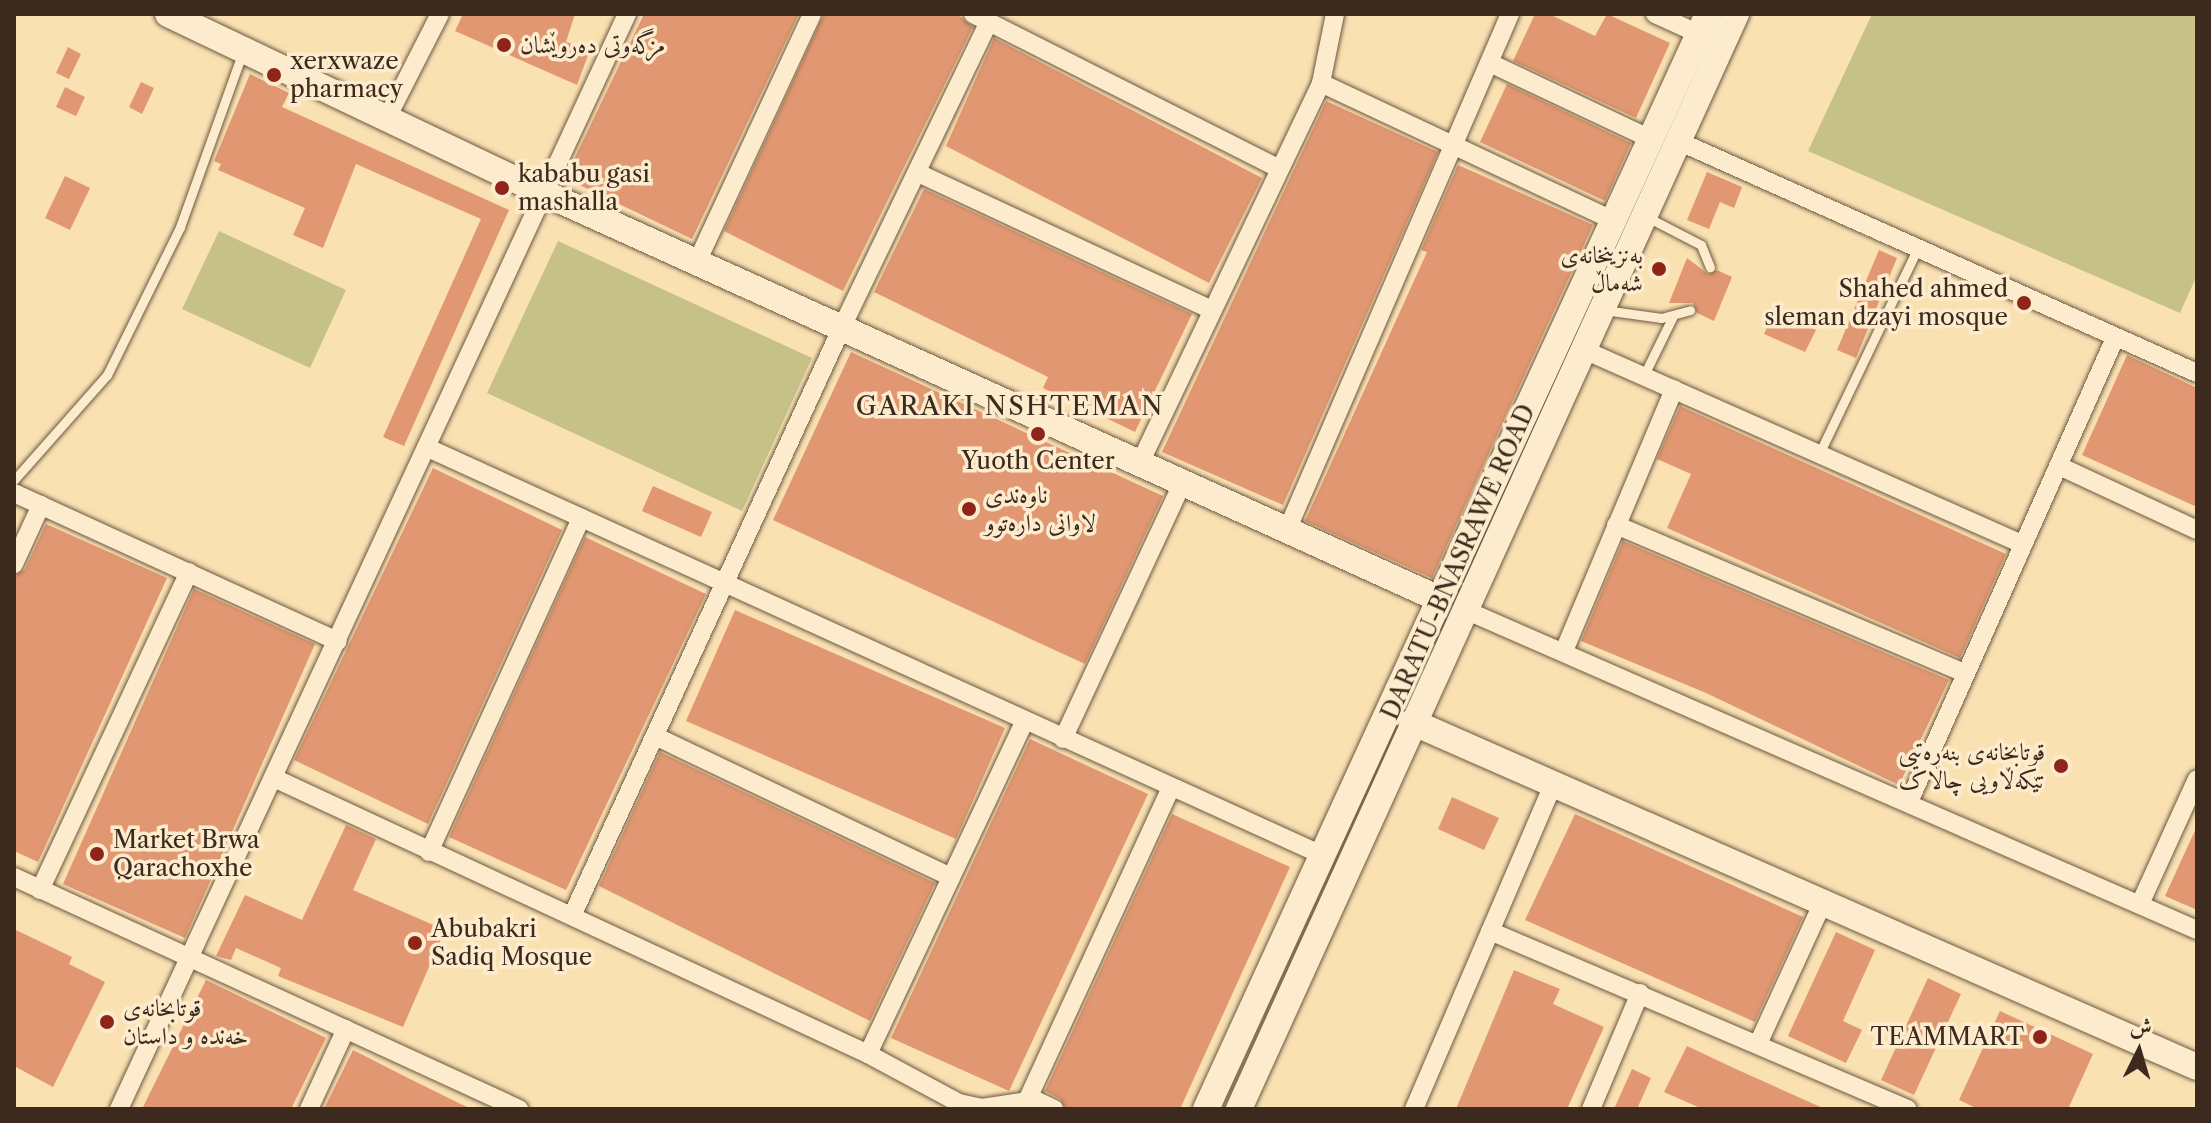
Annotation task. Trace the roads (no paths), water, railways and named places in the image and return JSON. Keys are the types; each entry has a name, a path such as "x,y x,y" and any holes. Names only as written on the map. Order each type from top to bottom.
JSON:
{"street":[{"path":"168,14 388,116 544,193 1451,604 2197,930"},
{"path":"388,116 440,14"},
{"path":"119,1109 193,956 627,14"},
{"path":"697,262 812,14"},
{"path":"1140,463 1321,83 1335,14"},
{"path":"1288,528 1456,146 1510,14"},
{"path":"1655,14 1703,24"},
{"name":"DARATU-BNASRAWE ROAD","path":"1239,1109 1412,722 1451,604 1614,221 1650,171 1678,141 1736,14"},
{"path":"572,916 842,327 918,173 981,18 1278,168"},
{"name":"DARATU-BNASRAWE ROAD","path":"1206,1109 1318,865 1582,349 1644,215 1651,139 1703,24"},
{"path":"1490,63 1651,139"},
{"path":"1321,83 1614,221"},
{"path":"1678,141 2197,373"},
{"path":"918,173 1212,310"},
{"path":"1909,802 2115,338"},
{"path":"1582,349 2022,544"},
{"path":"1564,651 1674,389"},
{"path":"428,448 1024,723 1171,787 1318,865 1339,885"},
{"path":"2059,466 2197,530"},
{"path":"1063,739 1183,482"},
{"path":"14,493 338,641"},
{"path":"14,564 41,505"},
{"path":"429,852 581,518"},
{"path":"1616,525 1964,673"},
{"path":"40,890 189,572"},
{"path":"1412,722 2197,1067"},
{"path":"868,1054 1024,723"},
{"path":"655,736 951,877"},
{"path":"274,778 868,1054 970,1106 993,1107 1020,1099 1025,1105"},
{"path":"2140,904 2197,779"},
{"path":"1414,1109 1553,784"},
{"path":"1025,1105 1171,787"},
{"path":"14,877 193,956 346,1029 484,1101 519,1109"},
{"path":"1758,1044 1823,902"},
{"path":"1490,931 1908,1109"},
{"path":"1591,1109 1640,993"},
{"path":"309,1109 346,1029"},
{"path":"1025,1105 1035,1100 1054,1109"}],"lane":[{"path":"14,480 107,375 180,227 244,49"},
{"path":"1644,215 1701,245 1710,267"},
{"path":"1819,454 1917,249"},
{"path":"1600,310 1672,318 1690,310"},
{"path":"1644,375 1672,318"}],"place":[{"name":"مزگەوتی دەروێشان","path":"504,45"},
{"name":"xerxwaze pharmacy","path":"274,75"},
{"name":"kababu gasi mashalla","path":"502,188"},
{"name":"بەنزینخانەی شەماڵ","path":"1659,269"},
{"name":"Shahed ahmed sleman dzayi mosque","path":"2024,303"},
{"name":"Yuoth Center","path":"1038,434"},
{"name":"ناوەندی لاوانی دارەتوو","path":"969,509"},
{"name":"قوتابخانەی بنەڕەتیی تێکەڵاویی چالاک","path":"2061,766"},
{"name":"Market Brwa Qarachoxhe","path":"97,854"},
{"name":"Abubakri Sadiq Mosque","path":"415,943"},
{"name":"قوتابخانەی خەندە و داستان","path":"107,1022"},
{"name":"TEAMMART","path":"2040,1037"}],"district":[{"name":"GARAKI NSHTEMAN","path":"1010,407"}]}
